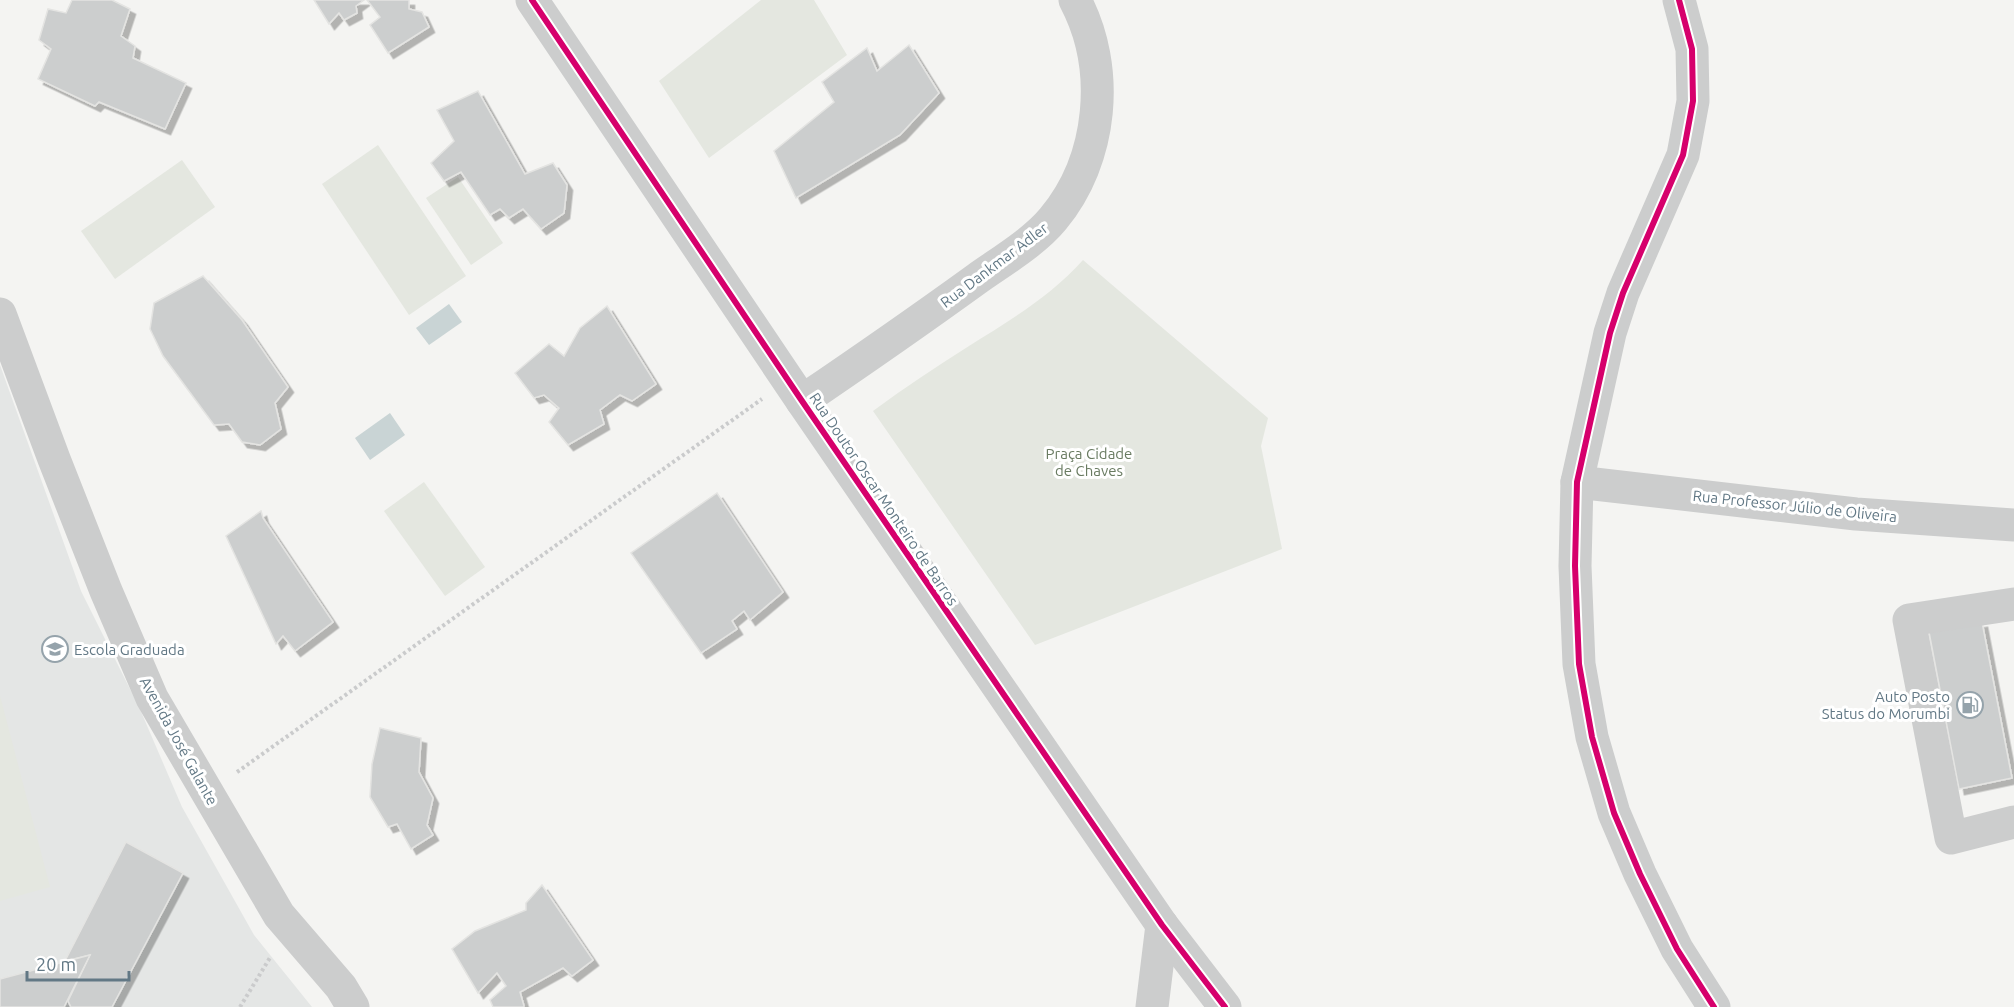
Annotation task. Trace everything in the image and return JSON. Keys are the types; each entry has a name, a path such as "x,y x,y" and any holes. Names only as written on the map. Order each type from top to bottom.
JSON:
{"street":[{"name":"Rua Doutor Oscar Monteiro de Barros","path":"532,0 796,391 1162,925 1225,1007"},
{"name":"Rua Dankmar Adler","path":"796,391 978,278 1024,245 1053,220 1075,185 1092,145 1098,100 1095,55 1081,10 1075,0"},
{"path":"1679,0 1692,50 1693,101 1683,155 1623,293 1610,333 1577,482 1575,566 1579,664 1592,737 1614,813 1640,874 1677,950 1714,1007"},
{"name":"Avenida José Galante","path":"0,315 106,591 152,698 279,915 341,987 353,1007"},
{"name":"Rua Professor Júlio de Oliveira","path":"1577,482 1856,514 2014,525"},
{"path":"2014,604 1909,620 1951,838 2014,822"},
{"path":"1152,1007 1162,925"}],"path":[{"path":"237,771 730,420 796,391"},
{"path":"240,1007 289,926"}],"shaded area":[{"path":"449,304 462,322 429,345 416,328"},
{"name":"Escola Graduada","path":"0,365 81,591 139,707 182,807 254,935 312,1007 0,1007"},
{"path":"390,413 405,435 370,460 355,438"}],"green space":[{"path":"761,0 814,0 847,55 709,158 659,81"},
{"path":"378,145 466,276 409,315 322,184"},
{"path":"182,160 215,207 115,279 81,231"},
{"path":"458,177 503,243 471,265 426,198"},
{"name":"Praça Cidade de Chaves","path":"1083,260 1268,418 1261,446 1282,549 1035,645 873,411 1029,307 1071,273"},
{"path":"424,482 485,567 445,596 384,511"},
{"path":"0,696 50,887 0,901"}],"building":[{"path":"72,0 112,0 130,9 121,36 135,46 133,58 186,83 165,129 99,102 95,106 38,79 51,49 39,40 48,9 66,13"},
{"path":"314,0 364,0 356,6 357,13 344,20 339,13 329,24"},
{"path":"367,0 409,0 409,9 422,12 429,27 388,53 370,25 380,17"},
{"path":"909,45 939,93 900,135 796,198 774,151 834,102 822,82 867,48 877,71"},
{"path":"478,91 525,174 553,163 567,185 564,213 541,229 523,209 509,218 500,209 490,215 461,172 444,181 431,163 454,141 437,110"},
{"path":"203,276 242,320 288,387 275,403 281,429 260,445 242,442 229,424 214,425 163,356 150,329 154,303"},
{"path":"607,306 656,384 632,401 620,395 600,410 604,424 568,445 549,422 559,408 544,395 534,398 515,373 549,344 564,356 580,328"},
{"path":"717,493 783,592 750,620 744,611 732,621 737,629 701,653 631,553"},
{"path":"261,511 263,518 333,622 295,651 283,636 276,644 226,536"},
{"name":"Auto Posto Status do Morumbi","path":"1982,622 2012,778 1959,789 1929,632"},
{"path":"380,728 421,738 419,772 433,798 427,825 433,835 411,849 397,824 388,827 370,797 372,764"},
{"path":"126,842 183,873 112,1007 71,1007 68,1001 90,955 65,961"},
{"path":"542,885 593,960 572,976 563,968 520,992 523,1007 493,1007 490,1000 506,986 497,973 478,993 452,949 475,931 526,910 526,903"},
{"path":"90,955 64,1007 0,1007 0,979"}],"cycle path":[{"path":"532,0 802,401 1162,925 1225,1007"},
{"path":"1679,0 1692,49 1693,101 1683,155 1623,293 1610,333 1577,482 1575,566 1579,664 1592,737 1614,813 1640,874 1677,949 1714,1007"}],"place":[{"name":"Escola Graduada","path":"55,649"},
{"name":"Auto Posto Status do Morumbi","path":"1970,705"}]}
